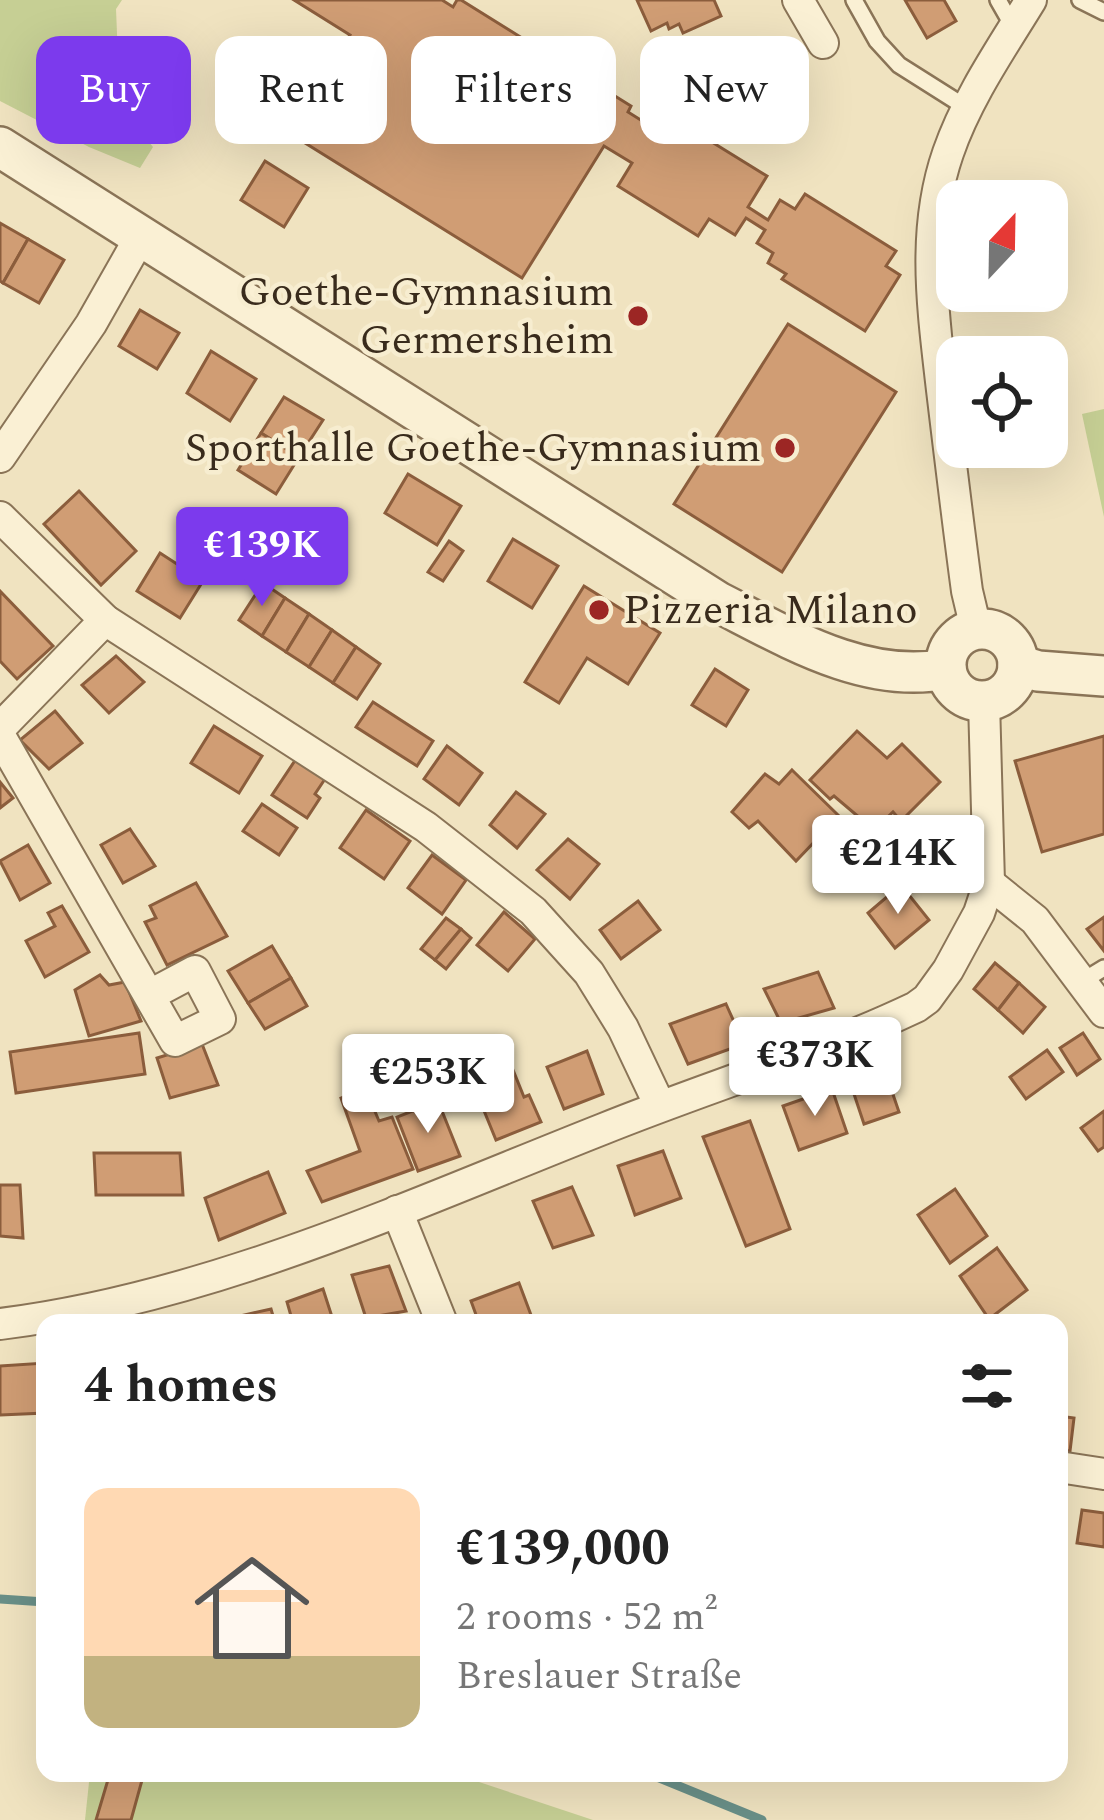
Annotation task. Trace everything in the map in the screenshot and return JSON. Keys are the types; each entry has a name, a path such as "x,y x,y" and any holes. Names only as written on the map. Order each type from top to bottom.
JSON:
{"street":[{"path":"798,0 823,43"},
{"path":"976,629 948,445 929,264 940,179 967,108 1031,0"},
{"path":"0,146 718,602 853,662 891,671 946,669"},
{"path":"0,457 91,324 142,234"},
{"path":"0,517 105,620 426,827 533,911 589,973 623,1028 660,1106"},
{"path":"105,620 0,732 150,995"},
{"path":"976,629 1006,637 1018,665 1017,676 1004,694 984,701 963,696 948,680 946,669 950,647 965,632 976,629"},
{"path":"1018,665 1104,676"},
{"path":"66,1314 196,1284 660,1106 810,1054 916,1007 948,970 980,913 989,883 984,701"},
{"path":"989,883 1093,975 1104,1012"},
{"path":"397,1210 438,1314"},
{"path":"0,1324 36,1320"},
{"path":"1068,1468 1104,1474"}],"lane":[{"path":"854,0 877,41 899,64 967,108"},
{"path":"998,0 1014,28"},
{"path":"1080,0 1104,12"}],"green space":[{"path":"0,0 122,0 116,9 117,36 36,36 36,120 0,101"},
{"path":"83,144 153,147 140,168"},
{"path":"1104,409 1104,517 1082,414"},
{"path":"89,1782 479,1782 593,1820 85,1820"}],"building":[{"path":"294,0 442,0 453,7 461,0 519,36 411,36 411,144 616,144 616,97 640,120 640,144 715,144 767,176 748,207 768,220 780,200 795,209 805,194 896,251 886,266 900,275 865,331 782,279 786,274 768,263 773,253 757,243 765,230 746,218 735,235 709,219 698,236 618,186 632,163 604,146 522,278 307,144 387,144 387,36 350,35"},
{"path":"637,0 714,0 721,16 683,33 679,24 669,29 667,23 651,31"},
{"path":"905,0 944,0 956,21 927,38"},
{"path":"265,161 308,188 284,227 241,200"},
{"path":"0,223 28,239 3,283 0,281"},
{"path":"28,239 64,260 39,303 3,283"},
{"path":"140,310 179,333 157,369 119,346"},
{"name":"Sporthalle Goethe-Gymnasium","path":"788,324 896,392 782,572 674,504"},
{"path":"211,351 256,379 230,421 187,393"},
{"path":"284,397 323,420 299,457 261,433"},
{"path":"261,433 299,457 276,494 238,470"},
{"path":"408,474 461,506 437,545 385,513"},
{"path":"79,491 136,551 101,585 44,524"},
{"path":"513,539 558,566 532,608 488,581"},
{"path":"449,541 463,551 443,581 428,572"},
{"path":"160,553 203,581 180,618 137,591"},
{"path":"263,583 285,598 262,636 239,620"},
{"path":"584,586 660,633 628,684 587,658 559,703 525,682"},
{"path":"0,591 53,646 17,679 0,661"},
{"path":"285,598 309,614 286,652 262,636"},
{"path":"309,614 332,630 309,667 286,652"},
{"path":"332,630 356,647 333,683 309,667"},
{"path":"356,647 380,664 357,699 333,683"},
{"path":"116,656 144,682 109,713 82,685"},
{"path":"715,669 748,690 726,726 692,705"},
{"path":"373,702 433,741 417,766 356,727"},
{"path":"55,711 82,743 49,769 20,740"},
{"path":"214,726 262,756 239,793 191,763"},
{"path":"857,731 887,758 902,744 940,782 901,821 893,812 874,830 810,780"},
{"path":"1104,736 1104,834 1042,852 1015,761"},
{"path":"447,746 482,773 459,805 424,779"},
{"path":"296,759 325,779 307,818 272,795"},
{"path":"792,770 839,816 796,861 758,821 749,828 732,812 765,774 779,784"},
{"path":"0,782 13,798 0,808"},
{"path":"516,792 545,814 517,848 490,825"},
{"path":"262,804 297,828 279,855 243,831"},
{"path":"366,810 410,841 384,879 340,848"},
{"path":"921,820 923,845 901,848 899,822"},
{"path":"130,829 155,866 123,883 101,845"},
{"path":"568,839 599,864 570,899 537,870"},
{"path":"28,845 50,883 20,900 0,861"},
{"path":"432,855 466,880 442,914 408,888"},
{"path":"196,883 227,936 167,965 145,922 156,918 150,906"},
{"path":"901,885 929,920 895,948 868,913"},
{"path":"638,901 660,930 621,959 600,930"},
{"path":"62,906 89,952 45,977 26,941 55,926 48,913"},
{"path":"504,912 535,939 508,971 477,945"},
{"path":"1104,917 1104,951 1087,929"},
{"path":"446,918 461,929 435,960 421,949"},
{"path":"461,929 471,938 446,969 435,960"},
{"path":"272,946 291,978 248,1003 228,971"},
{"path":"995,963 1019,983 998,1010 974,989"},
{"path":"818,972 834,1008 781,1023 764,989"},
{"path":"100,975 109,985 125,982 141,1021 89,1036 75,990"},
{"path":"291,978 307,1006 265,1029 248,1003"},
{"path":"1019,983 1045,1007 1023,1033 998,1010"},
{"path":"726,1004 744,1044 688,1064 670,1024"},
{"path":"139,1033 145,1074 16,1093 10,1052"},
{"path":"1083,1033 1100,1059 1077,1075 1060,1048"},
{"path":"202,1044 218,1085 170,1098 157,1058"},
{"path":"1047,1050 1063,1072 1026,1099 1010,1077"},
{"path":"587,1051 603,1094 564,1109 547,1067"},
{"path":"509,1060 524,1097 529,1095 541,1122 496,1140 469,1074"},
{"path":"884,1068 899,1112 864,1124 849,1079"},
{"path":"365,1088 379,1121 392,1117 413,1169 322,1202 307,1171 360,1151 341,1098"},
{"path":"832,1089 847,1133 799,1150 783,1106"},
{"path":"438,1101 460,1156 418,1171 397,1117"},
{"path":"1104,1111 1104,1147 1098,1151 1081,1128"},
{"path":"750,1121 790,1229 746,1246 703,1137"},
{"path":"663,1151 681,1198 635,1215 618,1166"},
{"path":"94,1153 180,1153 183,1195 96,1195"},
{"path":"268,1172 285,1213 219,1240 205,1198"},
{"path":"0,1185 20,1185 23,1238 0,1236"},
{"path":"572,1187 593,1235 553,1248 533,1201"},
{"path":"955,1189 987,1236 950,1263 918,1215"},
{"path":"997,1248 1027,1290 996,1314 986,1314 960,1276"},
{"path":"389,1266 406,1311 365,1314 352,1275"},
{"path":"519,1283 531,1314 476,1314 471,1301"},
{"path":"323,1289 331,1314 290,1314 287,1302"},
{"path":"36,1364 36,1413 0,1415 0,1366"},
{"path":"1068,1417 1074,1418 1068,1451"},
{"path":"1082,1510 1104,1513 1104,1547 1077,1543"},
{"path":"107,1782 142,1782 131,1820 96,1820"}],"waterway":[{"path":"0,1599 36,1601"},
{"path":"669,1782 762,1820"}],"place":[{"name":"Goethe-Gymnasium Germersheim","path":"638,316"},
{"name":"Sporthalle Goethe-Gymnasium","path":"785,448"},
{"name":"Pizzeria Milano","path":"599,610"}]}
